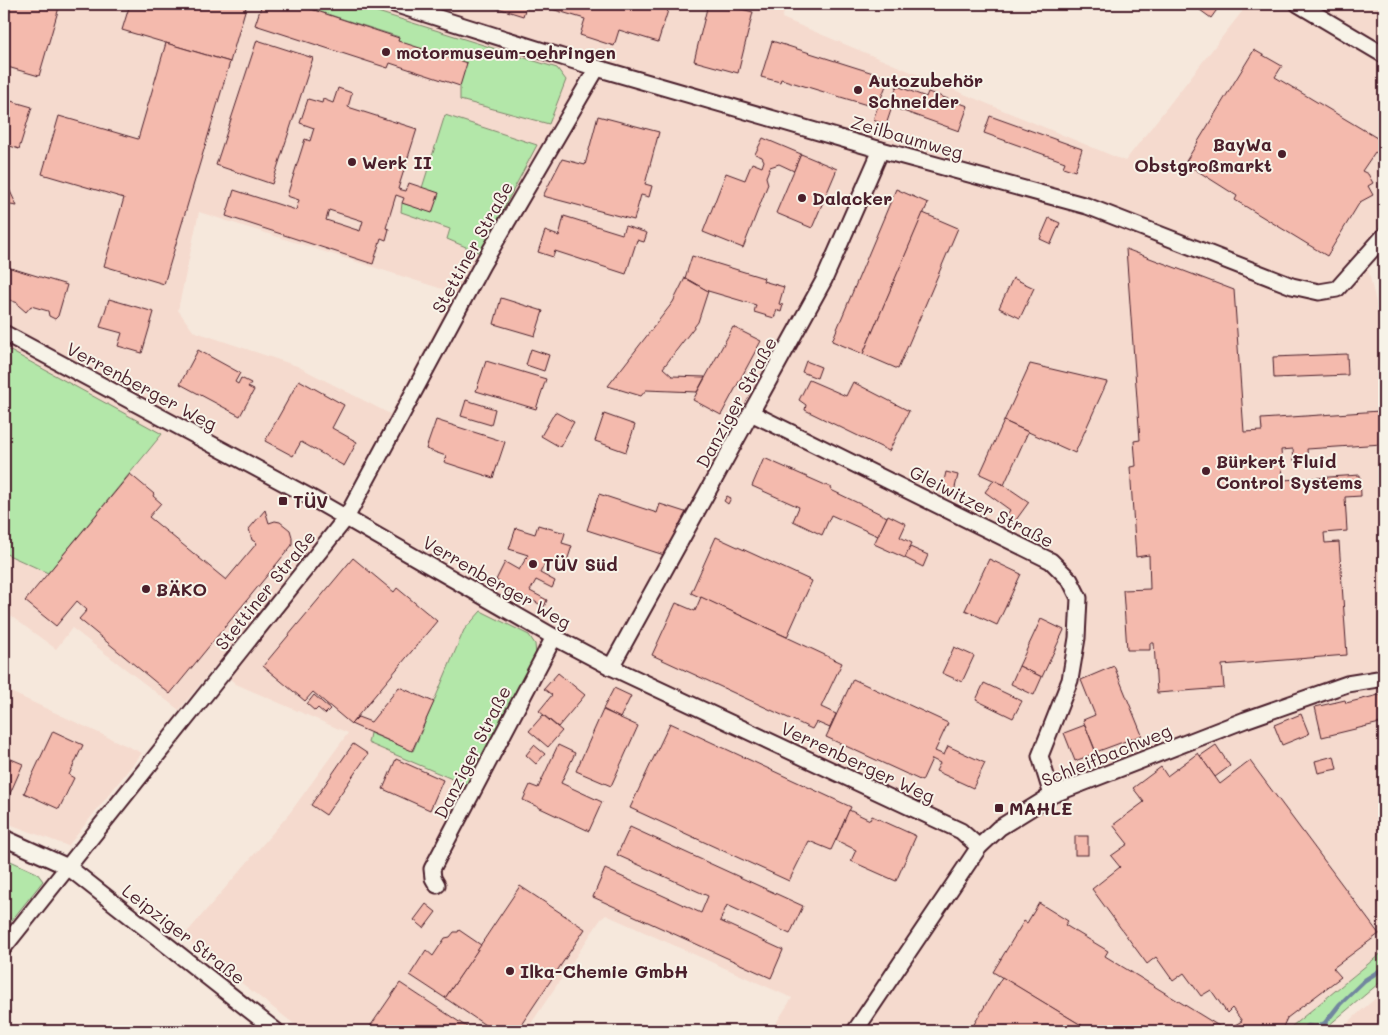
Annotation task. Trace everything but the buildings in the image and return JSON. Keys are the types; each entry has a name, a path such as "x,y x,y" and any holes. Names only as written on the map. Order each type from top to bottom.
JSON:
{"street":[{"name":"Zeilbaumweg","path":"394,4 597,68 881,150 1087,206 1292,286 1319,292 1337,289 1384,236"},
{"path":"1298,4 1384,55"},
{"name":"Stettiner Straße","path":"4,947 346,518 482,265 597,68"},
{"name":"Danziger Straße","path":"611,667 824,280 881,150"},
{"name":"Verrenberger Weg","path":"4,333 346,518 554,637 611,667 961,831 979,847"},
{"name":"Gleiwitzer Straße","path":"751,413 1051,561 1070,580 1079,598 1077,638 1070,680 1040,756 1052,795"},
{"name":"Danziger Straße","path":"437,885 433,878 432,869 554,637"},
{"name":"Schleifbachweg","path":"855,1031 979,847 1000,828 1052,795 1245,720 1347,684 1384,678"},
{"name":"Leipziger Straße","path":"4,838 68,867 276,1031"}],"shaded area":[{"path":"4,4 787,4 782,18 1125,161 1248,4 1384,4 1384,236 1365,257 1384,335 1384,951 1286,1031 771,1031 792,998 606,915 601,919 526,1031 303,1031 183,937 289,814 348,733 236,684 215,666 179,710 72,628 56,649 8,614 4,619 4,553 48,573 5,348 4,350","holes":["199,212 455,293 390,414 297,366 193,331 178,310","481,612 466,785 370,734 413,751 464,630"]},
{"path":"4,689 142,753 68,846 4,822"},
{"path":"1384,991 1384,1031 1340,1031 1355,1016"}],"green space":[{"path":"303,4 352,4 557,68 566,80 549,124 460,100 460,86 398,41 399,37 308,8 309,6"},
{"path":"445,115 537,145 480,253 447,239 450,229 401,212 402,203 432,212 438,193 422,188"},
{"path":"5,348 162,434 48,573 4,553"},
{"path":"481,611 529,635 535,644 536,654 466,785 368,743 370,733 413,751 464,630"},
{"path":"4,858 37,873 43,881 4,930"},
{"path":"1384,951 1384,979 1322,1031 1286,1031"}],"waterway":[{"path":"1301,1031 1308,1026 1317,1027 1325,1023 1340,1004 1365,980 1384,968"}],"place":[{"name":"motormuseum-oehringen","path":"386,52"},
{"name":"Autozubehör Schneider","path":"858,90"},
{"name":"BayWa Obstgroßmarkt","path":"1282,154"},
{"name":"Werk II","path":"352,162"},
{"name":"Dalacker","path":"802,198"},
{"name":"Bürkert Fluid Control Systems","path":"1206,471"},
{"name":"TÜV","path":"283,501"},
{"name":"TÜV Süd","path":"533,564"},
{"name":"BÄKO","path":"146,589"},
{"name":"MAHLE","path":"999,808"},
{"name":"Ilka-Chemie GmbH","path":"510,971"}]}
